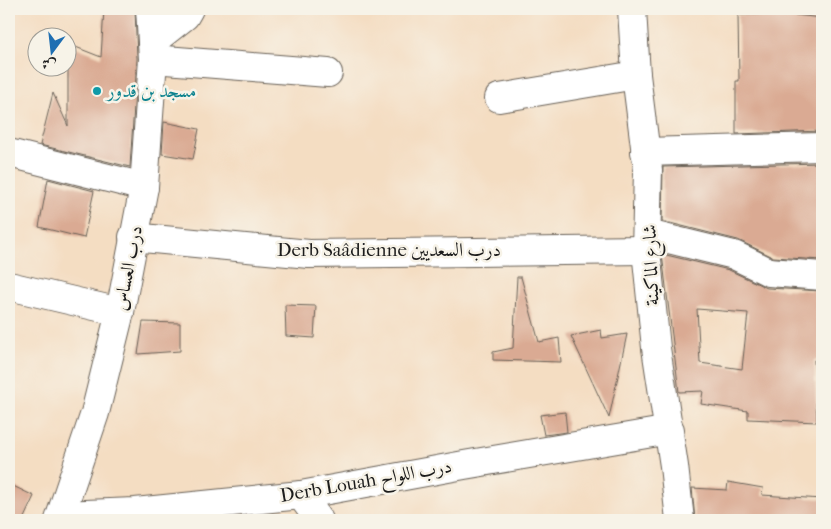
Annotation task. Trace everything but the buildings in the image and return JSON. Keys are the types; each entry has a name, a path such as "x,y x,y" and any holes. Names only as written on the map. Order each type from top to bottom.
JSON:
{"street":[{"name":"درب العساس","path":"60,518 95,413 120,312 144,187 153,50 150,9"},
{"path":"153,50 185,16 189,9"},
{"name":"شارع الماكينة","path":"632,9 636,75 649,186 647,242 656,348 670,430 680,520"},
{"path":"153,50 328,73"},
{"path":"499,98 636,75"},
{"path":"645,152 822,147"},
{"path":"9,153 144,187"},
{"name":"Derb Saâdienne درب السعديين","path":"133,238 309,254 647,242 734,255 769,272 822,276"},
{"path":"9,286 120,312"},
{"name":"Derb Louah درب اللواح","path":"60,518 301,495 464,464 670,430"},
{"path":"301,495 319,520"}],"place":[{"name":"مسجد بن قدور","path":"97,91"}]}
